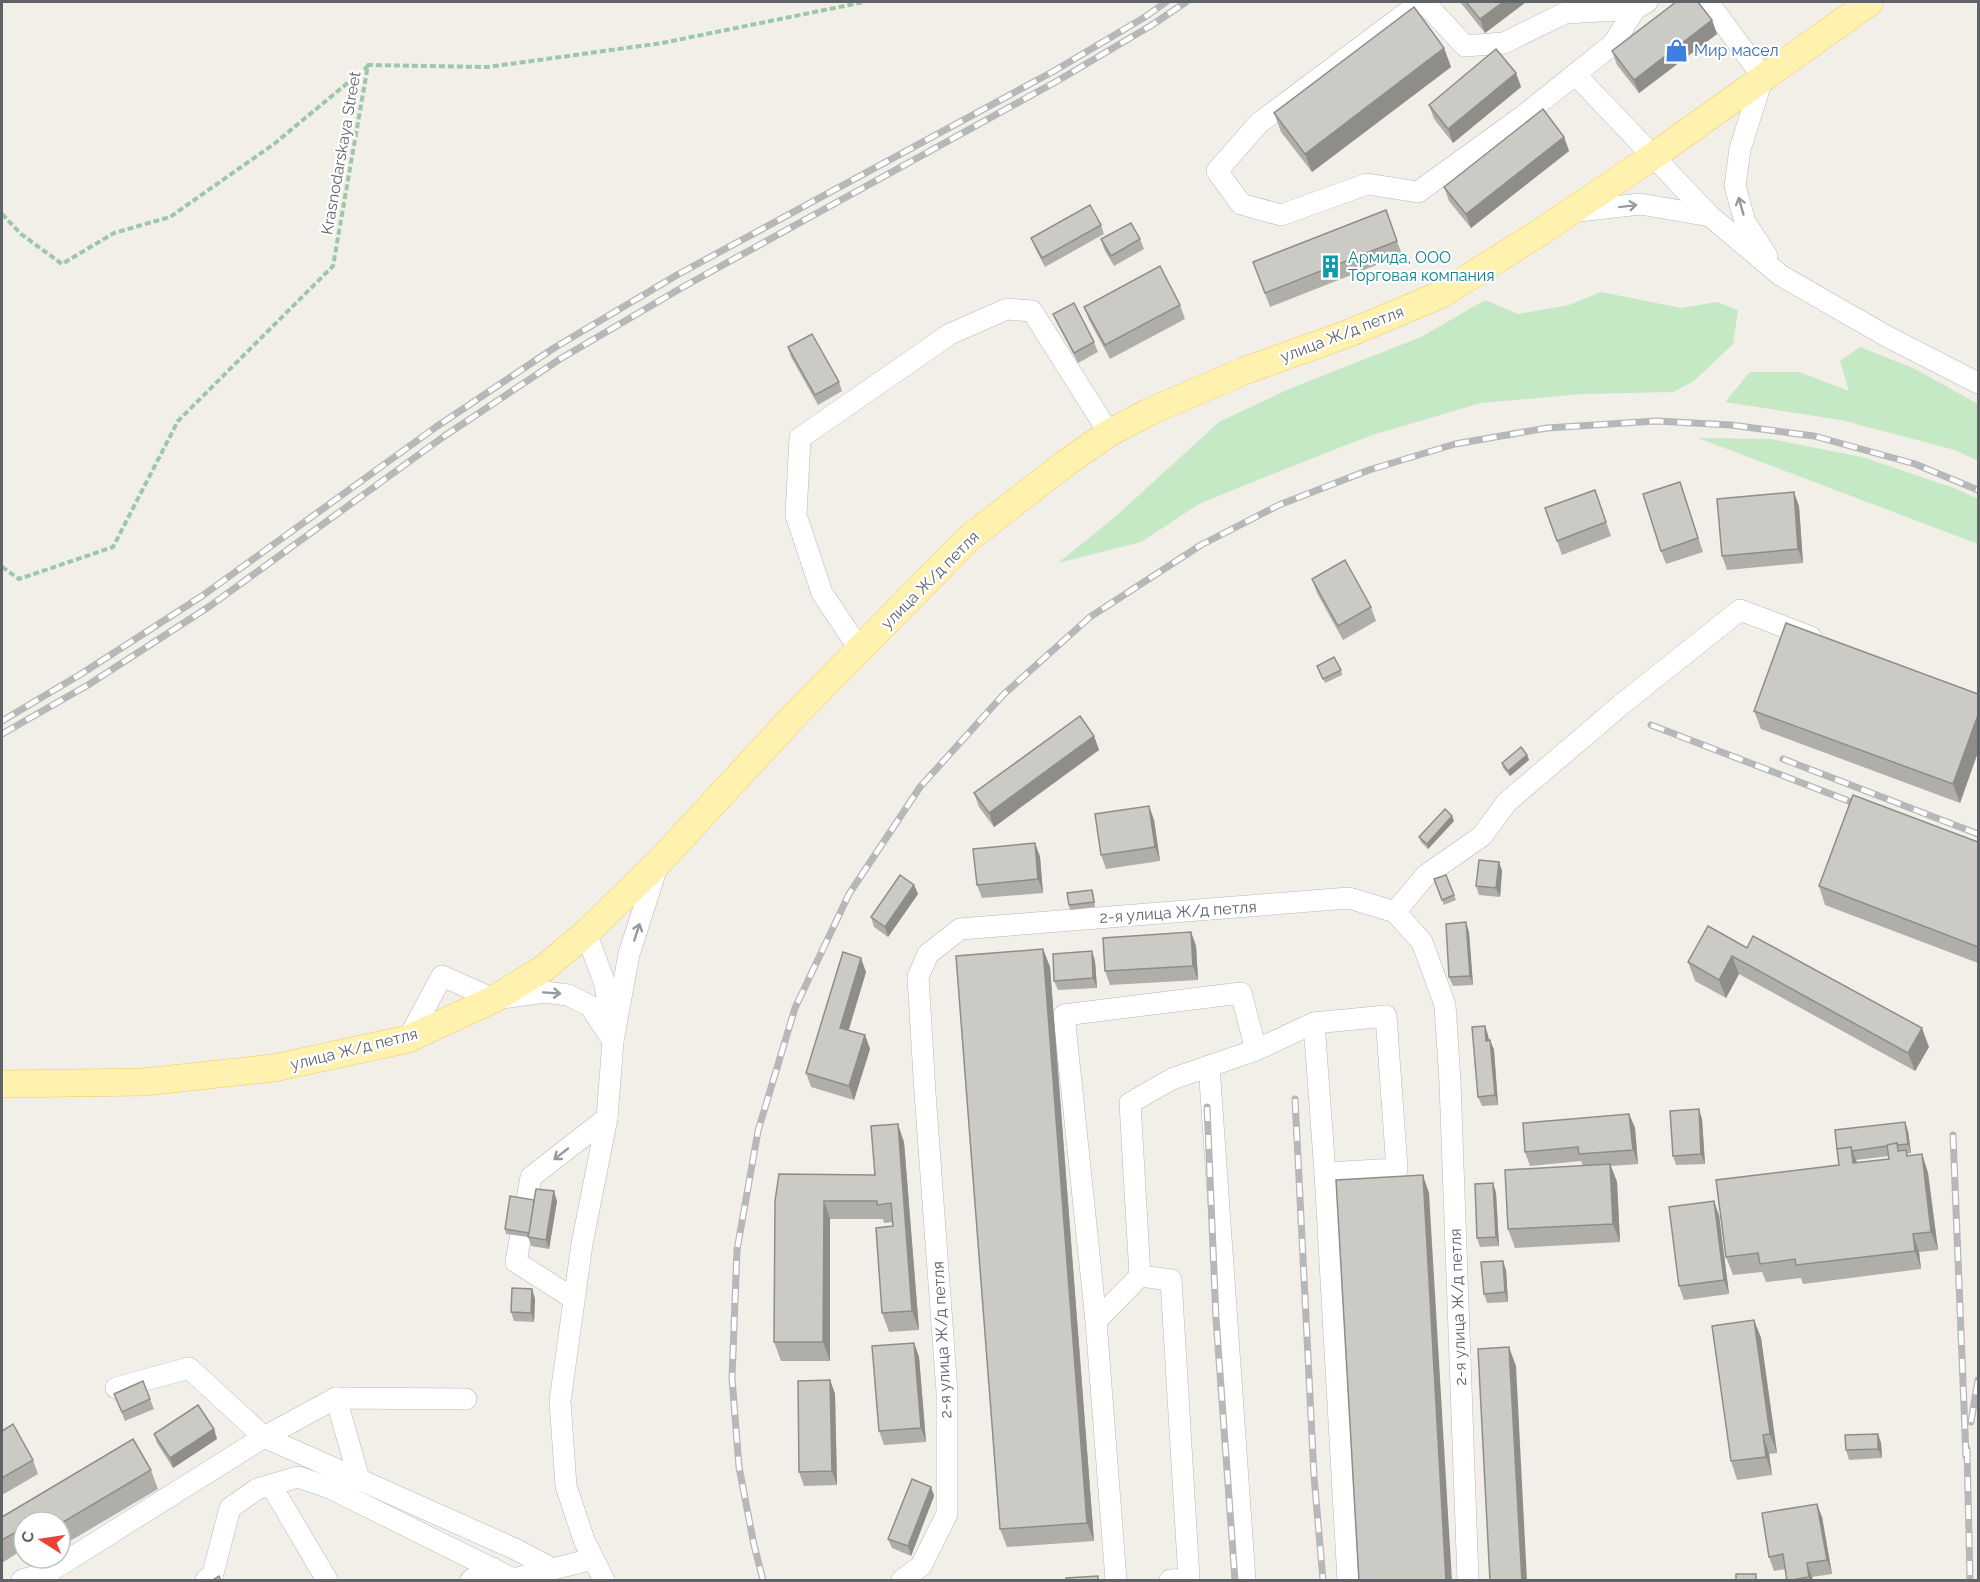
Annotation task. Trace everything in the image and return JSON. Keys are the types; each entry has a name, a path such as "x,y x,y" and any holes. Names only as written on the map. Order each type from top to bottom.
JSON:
{"main road":[{"name":"улица Ж/д петля","path":"2,1084 144,1082 274,1068 408,1039 494,999 543,969 586,933 660,861 794,716 969,538 1066,463 1109,433 1149,412 1244,371 1347,334 1442,294 1652,157 1870,2"}],"street":[{"path":"1422,2 1465,46 1504,43 1565,13 1641,5 1613,44 1523,116 1418,192 1367,184 1281,215 1241,204 1217,171 1259,123 1422,2"},
{"path":"1708,2 1762,77 1740,149 1735,186 1745,222 1780,275"},
{"path":"1575,74 1710,216 1780,275 1888,337 1978,383"},
{"path":"1569,212 1640,204 1710,216"},
{"path":"860,650 822,593 796,515 800,438 951,334 1006,309 1032,311 1109,433"},
{"path":"1395,912 1426,875 1482,836 1507,802 1622,704 1740,610 1827,643"},
{"path":"604,1581 584,1540 566,1486 560,1401 582,1244 607,1118 613,1041 629,954 660,861"},
{"name":"2-я улица Ж/д петля","path":"902,1581 921,1566 947,1514 947,1392 918,977 928,954 960,929 1349,898 1395,912 1422,942 1445,1005 1450,1082 1468,1581"},
{"path":"586,933 604,984 613,1041"},
{"path":"408,1039 442,976 494,999 545,992 568,995 590,1006 613,1041"},
{"path":"1116,1581 1096,1321 1064,1015 1241,993 1256,1050"},
{"path":"1096,1321 1140,1276 1130,1103 1172,1079 1256,1050 1314,1023 1386,1016 1397,1169 1325,1173"},
{"path":"1314,1023 1325,1173 1348,1581"},
{"path":"1209,1066 1245,1581"},
{"path":"574,1299 516,1262 531,1177 607,1118"},
{"path":"1140,1276 1171,1280 1189,1579 1170,1581"},
{"path":"116,1388 189,1368 264,1437 515,1549 554,1569"},
{"path":"336,1398 359,1479"},
{"path":"22,1581 49,1572 264,1437 336,1398 466,1399"},
{"path":"206,1581 212,1577 230,1508 257,1489 298,1477 330,1488 513,1579 593,1559"},
{"path":"271,1485 327,1581"},
{"path":"471,1581 493,1568"}],"path":[{"name":"Krasnodarskaya Street","path":"2,567 19,579 113,547 178,421 333,266 368,65 488,68 663,43 864,2"},
{"path":"2,214 21,234 62,264 114,233 170,217 274,144 368,65"}],"green space":[{"path":"1601,292 1681,308 1717,302 1738,310 1733,344 1694,381 1673,392 1582,394 1481,403 1372,435 1260,479 1199,504 1141,542 1058,563 1115,517 1219,422 1289,389 1421,337 1485,300 1518,314 1569,305"},
{"path":"1860,347 1913,368 1978,404 1978,461 1955,450 1841,420 1725,402 1750,372 1799,372 1849,391 1840,361"},
{"path":"1698,438 1771,439 1862,457 1954,488 1978,499 1978,544"}],"building":[{"path":"1466,2 1503,2 1480,19"},
{"path":"1676,2 1698,2 1712,20 1634,80 1612,51"},
{"path":"1414,7 1444,48 1305,154 1274,113"},
{"path":"1496,49 1516,73 1448,129 1429,105"},
{"path":"1543,109 1564,137 1466,214 1444,187"},
{"path":"1090,205 1101,225 1042,258 1031,238"},
{"path":"1386,210 1397,241 1265,293 1253,262"},
{"path":"1131,223 1140,239 1111,256 1101,239"},
{"path":"1160,266 1180,305 1105,345 1084,307"},
{"path":"1074,303 1094,342 1074,353 1053,314"},
{"path":"812,334 839,382 815,395 788,347"},
{"path":"1680,482 1698,538 1661,551 1643,494"},
{"path":"1595,490 1606,522 1557,541 1545,508"},
{"path":"1794,492 1798,549 1722,556 1717,499"},
{"path":"1345,560 1371,607 1338,626 1312,579"},
{"path":"1786,623 1978,694 1978,715 1953,784 1754,711"},
{"path":"1334,657 1341,670 1323,679 1317,666"},
{"path":"1080,716 1094,736 989,813 974,793"},
{"path":"1521,747 1527,755 1508,771 1502,763"},
{"path":"1853,795 1978,842 1978,947 1819,886"},
{"path":"1149,806 1155,847 1101,855 1095,814"},
{"path":"1445,809 1452,816 1427,844 1419,837"},
{"path":"1035,843 1038,879 977,885 973,849"},
{"path":"1479,860 1499,862 1496,888 1476,886"},
{"path":"900,875 914,885 885,927 871,917"},
{"path":"1446,875 1454,895 1442,900 1434,879"},
{"path":"1092,890 1094,902 1069,905 1067,893"},
{"path":"1466,922 1470,976 1449,977 1446,924"},
{"path":"1708,926 1747,948 1753,936 1922,1028 1908,1053 1732,956 1719,980 1688,962"},
{"path":"1191,932 1193,966 1105,971 1103,938"},
{"path":"1043,949 1087,1523 1000,1529 956,956"},
{"path":"1092,951 1093,978 1054,981 1053,954"},
{"path":"843,952 861,958 840,1028 865,1035 849,1086 806,1073"},
{"path":"1485,1026 1486,1041 1490,1040 1495,1095 1478,1097 1472,1027"},
{"path":"1699,1109 1701,1154 1673,1156 1670,1111"},
{"path":"1629,1114 1633,1150 1579,1154 1578,1147 1525,1152 1523,1123"},
{"path":"1905,1122 1908,1144 1898,1145 1897,1143 1852,1151 1851,1147 1837,1149 1835,1130"},
{"path":"898,1124 912,1311 882,1313 876,1228 893,1226 891,1203 877,1205 877,1201 824,1201 823,1342 774,1342 775,1201 779,1174 875,1175 871,1126"},
{"path":"1897,1143 1898,1151 1906,1150 1907,1156 1922,1154 1931,1232 1913,1234 1915,1251 1796,1265 1795,1259 1760,1264 1758,1253 1726,1257 1716,1180 1839,1165 1837,1149 1851,1147 1853,1163 1889,1159 1887,1145"},
{"path":"1610,1164 1613,1224 1508,1229 1505,1170"},
{"path":"1423,1175 1446,1581 1359,1581 1336,1180"},
{"path":"1493,1183 1496,1237 1477,1238 1475,1184"},
{"path":"536,1189 554,1191 546,1240 528,1237"},
{"path":"510,1196 534,1200 529,1233 505,1229"},
{"path":"1714,1201 1724,1280 1679,1286 1669,1207"},
{"path":"1503,1261 1505,1292 1484,1294 1481,1262"},
{"path":"512,1288 532,1289 531,1313 511,1312"},
{"path":"1754,1320 1770,1434 1763,1435 1766,1457 1731,1461 1712,1326"},
{"path":"914,1343 921,1428 879,1431 872,1346"},
{"path":"1509,1347 1522,1581 1490,1581 1478,1349"},
{"path":"830,1380 832,1471 799,1472 798,1381"},
{"path":"143,1381 150,1399 122,1412 114,1394"},
{"path":"198,1405 214,1429 170,1458 154,1434"},
{"path":"13,1424 33,1460 2,1478 2,1431"},
{"path":"1878,1434 1878,1449 1846,1450 1845,1435"},
{"path":"133,1439 151,1470 72,1517 72,1510 14,1510"},
{"path":"912,1479 931,1487 908,1546 888,1539"},
{"path":"1817,1504 1827,1560 1807,1563 1809,1577 1787,1581 1783,1554 1769,1557 1762,1513"},
{"path":"12,1511 12,1534 2,1540 2,1517"},
{"path":"1736,1574 1756,1574 1756,1581 1736,1581"},
{"path":"219,1576 221,1581 211,1581"},
{"path":"1098,1576 1098,1581 1066,1581 1066,1578"}],"railway":[{"path":"2,721 81,674 202,596 436,427 554,348 677,275 1054,71 1166,2"},
{"path":"2,734 88,685 210,606 443,437 560,359 683,287 1059,80 1152,25 1186,2"},
{"path":"763,1580 739,1467 732,1378 737,1250 758,1131 795,1008 849,894 920,787 1004,694 1090,617 1201,545 1279,505 1369,470 1455,444 1547,428 1656,421 1731,425 1814,436 1915,464 1978,490"},
{"path":"1651,725 1867,808"},
{"path":"1783,759 1978,834"},
{"path":"1295,1099 1314,1476 1323,1580"},
{"path":"1207,1107 1216,1318 1235,1580"},
{"path":"1953,1135 1966,1456"},
{"path":"1971,1422 1978,1380"},
{"path":"1967,1449 1970,1580"}],"place":[{"name":"Мир масел","path":"1676,50"},
{"name":"Армида, ООО Торговая компания","path":"1330,266"}]}
